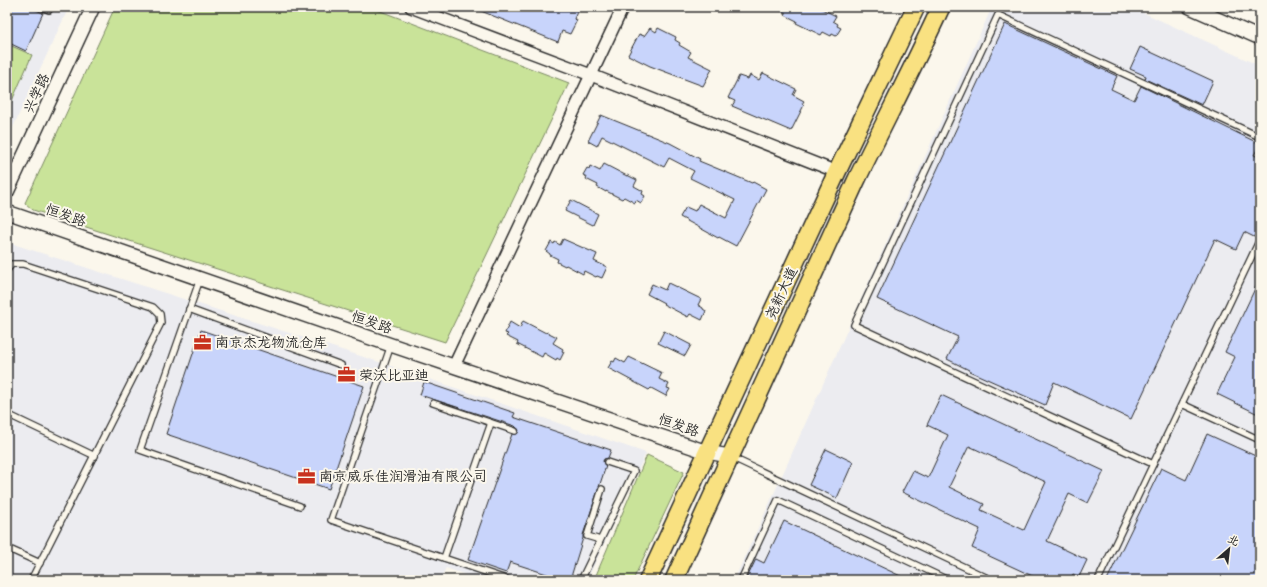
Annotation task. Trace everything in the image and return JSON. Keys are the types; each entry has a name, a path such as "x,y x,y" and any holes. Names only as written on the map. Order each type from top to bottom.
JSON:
{"main road":[{"name":"尧新大道","path":"648,580 837,172 916,7"},
{"name":"尧新大道","path":"674,580 729,456 857,180 941,7"}],"street":[{"name":"兴学路","path":"7,192 94,7"},
{"path":"411,7 591,75 837,172"},
{"path":"454,366 623,7"},
{"path":"1190,7 1259,35"},
{"name":"恒发路","path":"7,212 391,345 707,452 729,456"}],"lane":[{"path":"42,7 49,10 51,7"},
{"path":"1153,464 854,325 998,15 1260,137"},
{"path":"1098,580 1260,240"},
{"path":"7,270 12,264 23,264 153,307 160,314 161,323 31,580"},
{"path":"200,279 140,450 300,506"},
{"path":"189,309 341,365"},
{"path":"391,345 331,520 509,580"},
{"path":"433,403 515,431"},
{"path":"1182,404 1260,440"},
{"path":"7,414 95,456"},
{"path":"444,558 491,423"},
{"path":"729,456 992,580"},
{"path":"581,580 634,471 607,462"},
{"path":"599,543 597,540 587,536 602,489"},
{"path":"740,580 778,500 948,580"},
{"path":"7,548 40,563"}],"shaded area":[{"path":"7,7 69,7 7,140"},
{"path":"992,7 1131,7 1260,66 1260,580 734,580"},
{"path":"7,242 379,362 646,453 587,580 480,580 446,568 440,580 7,580"}],"green space":[{"path":"115,7 370,7 569,83 445,342 33,210 25,203"},
{"path":"7,44 32,55 7,112"},
{"path":"647,455 684,472 633,580 594,580"}],"building":[{"path":"13,7 29,7 43,13 26,51 7,42 7,21"},
{"path":"471,7 579,7 574,19 577,20 570,34 562,31 558,42"},
{"path":"774,7 818,7 836,16 833,21 841,28 836,36 832,34 831,36 823,32 821,35 796,23 797,21 785,15 786,13"},
{"path":"1005,24 1117,76 1111,89 1134,100 1141,86 1260,144 1254,155 1260,158 1260,224 1254,237 1244,232 1236,249 1215,239 1131,419 1054,382 1045,405 969,371 947,359 958,337 877,299"},
{"path":"650,28 656,32 658,28 676,37 675,40 680,43 679,45 691,52 688,57 712,69 703,86 650,66 628,55 639,34 644,36"},
{"path":"1140,47 1213,81 1202,105 1145,79 1146,76 1130,69"},
{"path":"763,73 796,89 793,95 804,101 802,104 804,105 791,131 732,106 735,101 728,98 739,76 748,79 750,75 759,80"},
{"path":"601,115 670,143 700,159 699,161 752,183 753,182 766,189 736,246 680,217 686,207 695,211 699,204 726,218 735,200 690,178 694,171 669,158 664,167 602,136 597,146 588,141"},
{"path":"604,164 637,180 634,186 643,191 642,194 645,196 641,203 636,200 635,203 624,197 622,199 606,192 597,187 598,185 586,179 587,177 583,175 590,166 600,171"},
{"path":"571,200 598,214 593,225 565,211"},
{"path":"563,239 597,254 594,261 607,267 602,278 596,277 584,271 583,274 566,265 565,266 557,262 558,259 546,251 551,242 554,244 555,242 560,245"},
{"path":"1260,278 1260,415 1217,394 1235,357 1225,352"},
{"path":"668,283 701,299 698,305 706,311 702,320 690,314 688,317 647,294 652,284 665,290"},
{"path":"523,321 557,337 553,343 563,349 562,351 564,352 560,360 557,358 556,360 544,353 542,357 517,344 518,342 506,336 508,334 505,333 510,322 520,328"},
{"path":"201,330 364,386 329,489 166,434"},
{"path":"664,331 691,345 685,356 658,343"},
{"path":"629,357 662,373 659,379 669,384 667,388 670,389 666,396 651,388 649,390 608,368 612,361 614,362 616,358 625,363"},
{"path":"424,382 515,413 513,417 611,450 608,458 604,459 603,461 606,466 570,580 565,580 510,562 506,573 468,560 512,434 517,434 519,430 515,426 420,395"},
{"path":"941,395 1104,471 1088,503 1069,494 1047,541 1087,560 1079,577 1073,574 1070,580 1041,580 972,548 980,529 902,492 913,471 928,478 948,435 927,425","holes":["969,446 1046,482 1024,530 981,510 984,504 949,487"]},
{"path":"1207,434 1260,458 1260,580 1107,580 1161,468 1186,480"},
{"path":"826,449 853,462 837,498 809,485"},
{"path":"784,521 909,580 746,580 756,559 764,563"}],"place":[{"name":"南京杰龙物流仓库","path":"202,342"},
{"name":"荣沃比亚迪","path":"346,375"},
{"name":"南京威乐佳润滑油有限公司","path":"306,476"}]}
